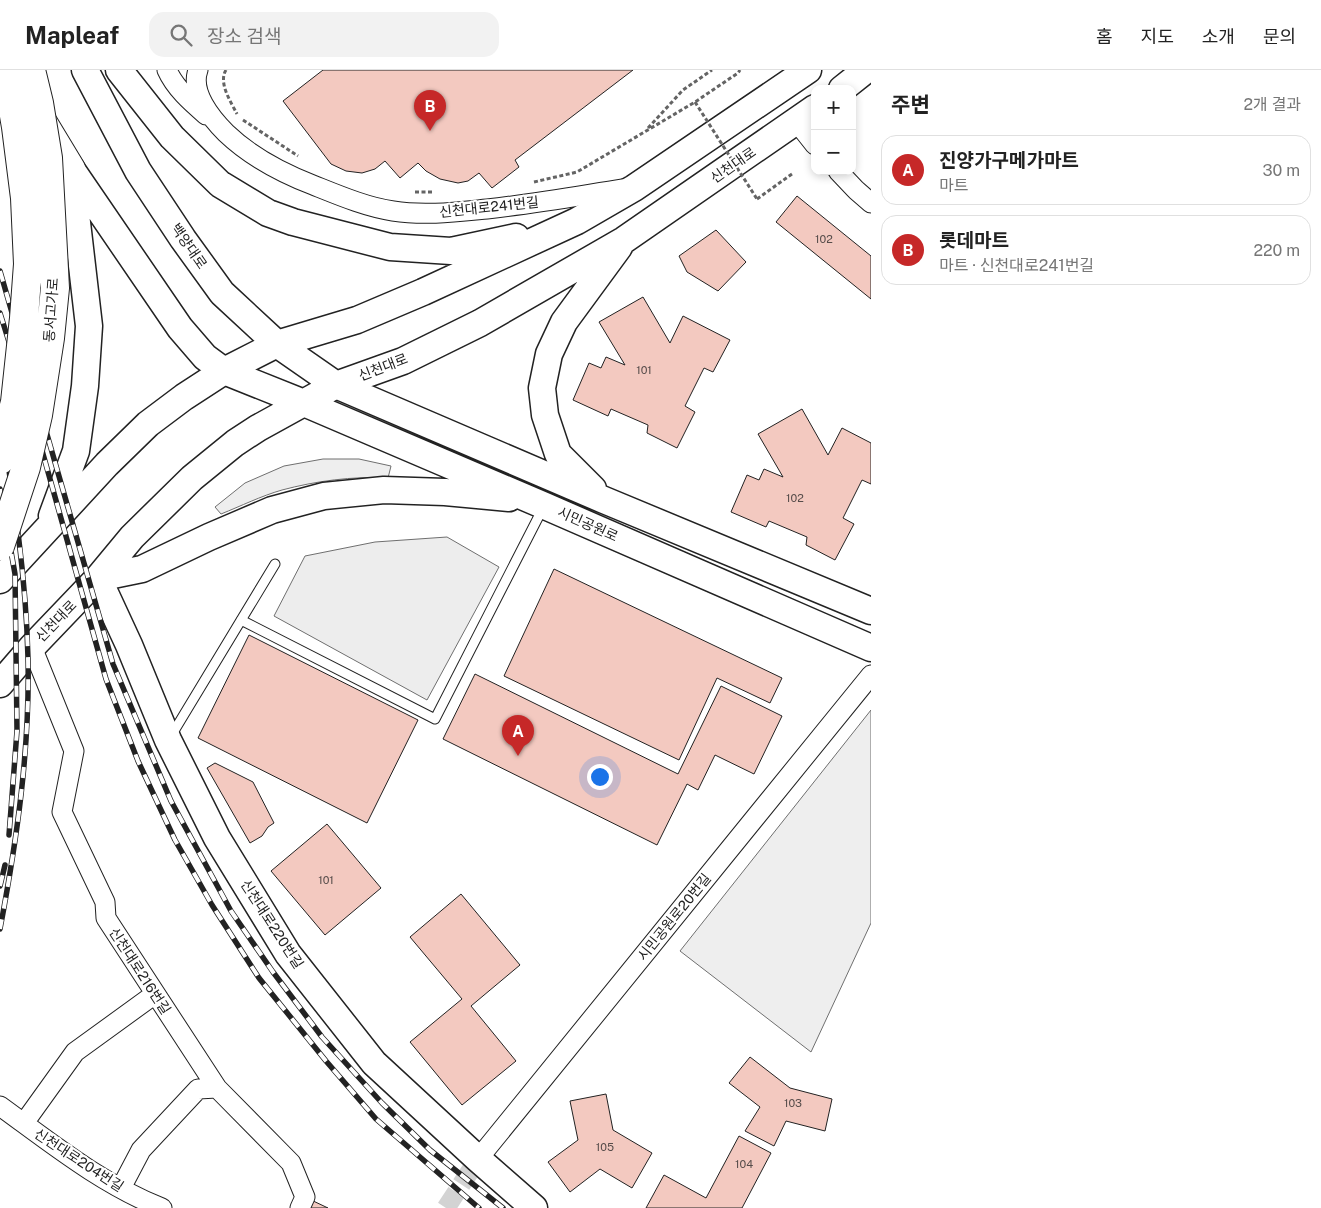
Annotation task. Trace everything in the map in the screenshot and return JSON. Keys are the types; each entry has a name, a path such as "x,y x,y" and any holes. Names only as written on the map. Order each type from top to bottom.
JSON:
{"highway":[{"name":"동서고가로","path":"0,460 14,402 28,264 25,198 16,127 5,70"},
{"path":"12,70 71,169"},
{"name":"동서고가로","path":"3,541 26,467 38,415 50,338 54,288 48,158 39,103 31,70"}],"main road":[{"path":"5,70 180,328 205,357 224,371 304,403"},
{"path":"20,70 71,169 89,326 85,386 76,451 36,532"},
{"name":"백양대로","path":"85,70 138,171 182,239 222,293 278,344 336,385"},
{"path":"120,70 172,137 220,184 268,213 293,222 390,247 451,252 577,221"},
{"path":"0,580 36,532 148,424 184,397 224,371 278,344 357,320 423,292 577,221 634,188 808,70"},
{"path":"848,85 866,70"},
{"path":"850,85 871,74"},
{"name":"신천대로","path":"0,684 32,647 98,578 132,537 192,478 235,443 258,428 336,385 403,361 480,323 624,240 805,114"},
{"path":"604,500 558,454 544,414 542,388 549,354 564,322 624,240"},
{"name":"시민공원로","path":"336,385 604,500 871,611"},
{"name":"시민공원로","path":"304,403 871,648"},
{"path":"98,578 142,569 272,510 324,496 384,490 445,492 539,503"},
{"name":"신천대로220번길","path":"98,578 129,645 168,740 217,838 288,954 374,1063 534,1208"}],"street":[{"path":"167,70 190,102 213,120"},
{"name":"신천대로241번길","path":"198,70 195,78 200,97 213,120 239,146 287,174 344,197 392,211 442,214 528,204 634,188"},
{"path":"805,114 811,133"},
{"path":"842,175 871,202"},
{"name":"신천대로216번길","path":"32,647 74,751 62,812 105,902 106,918 217,1088 291,1162 305,1197 300,1208"},
{"name":"시민공원로20번길","path":"478,1159 871,675"},
{"name":"신천대로204번길","path":"24,1123 76,1052 155,994"},
{"path":"121,1188 141,1150 192,1096 198,1090 217,1088"},
{"name":"신천대로204번길","path":"0,1106 78,1162 142,1200 162,1208"}],"lane":[{"path":"241,620 435,719 539,503"},
{"path":"168,740 275,564"}],"path":[{"path":"226,70 224,73 225,92 238,116 302,158"},
{"path":"645,132 683,90 712,70"},
{"path":"532,182 577,172 694,102 738,74 740,70"},
{"path":"694,102 757,199 792,174"},
{"path":"414,192 442,192"}],"shaded area":[{"path":"323,459 359,459 391,466 388,478 348,479 295,487 266,495 221,514 215,507 245,483 284,466"},
{"path":"447,537 499,567 427,700 274,616 305,556 375,542"},
{"path":"871,710 871,923 811,1052 680,951"}],"building":[{"path":"323,70 633,70 515,160 519,167 492,188 479,173 468,181 458,183 440,179 426,171 418,163 400,178 385,161 375,169 362,173 346,171 331,164 283,101"},
{"path":"797,196 871,256 871,299 776,222"},
{"path":"716,230 746,262 718,291 687,272 679,256"},
{"path":"643,297 670,343 683,316 730,340 713,372 704,368 685,406 695,412 677,448 647,433 648,425 611,409 608,416 573,400 589,363 601,368 606,357 625,365 599,322"},
{"path":"802,409 828,455 842,428 871,443 871,484 862,480 843,518 854,524 835,560 806,545 807,537 769,521 766,527 731,512 747,475 759,480 764,469 783,477 758,434"},
{"path":"554,569 782,678 770,703 717,678 679,760 504,676"},
{"path":"249,635 418,720 367,823 198,738"},
{"path":"475,674 678,774 721,686 782,716 754,774 715,755 698,790 687,784 657,845 443,739"},
{"path":"215,763 253,782 274,823 268,827 262,836 250,843 207,768"},
{"path":"327,824 381,888 325,935 271,871"},
{"path":"461,894 520,965 471,1006 516,1061 462,1105 410,1042 462,999 410,937"},
{"path":"750,1057 790,1088 832,1099 825,1131 786,1121 774,1146 745,1131 760,1107 729,1083"},
{"path":"606,1094 613,1130 652,1153 632,1188 600,1169 570,1192 548,1162 578,1140 570,1101"},
{"path":"739,1136 771,1153 742,1208 646,1208 664,1175 706,1198"},
{"path":"309,1199 328,1208 305,1208"}],"tunnel":[{"path":"446,1208 478,1159"}],"railway":[{"path":"0,271 113,664 171,801 231,911 273,972 322,1037 382,1103 430,1150 503,1208"},
{"path":"0,313 36,429 106,679 138,761 175,840 212,905 259,978 326,1061 376,1119 479,1208"},
{"path":"0,417 22,567 28,658 25,760 17,828 0,929"},
{"path":"0,489 15,574 17,731 9,835"},
{"path":"0,886 5,865"}],"place":[{"name":"롯데마트","path":"430,131"},
{"name":"진양가구메가마트","path":"518,756"}]}
